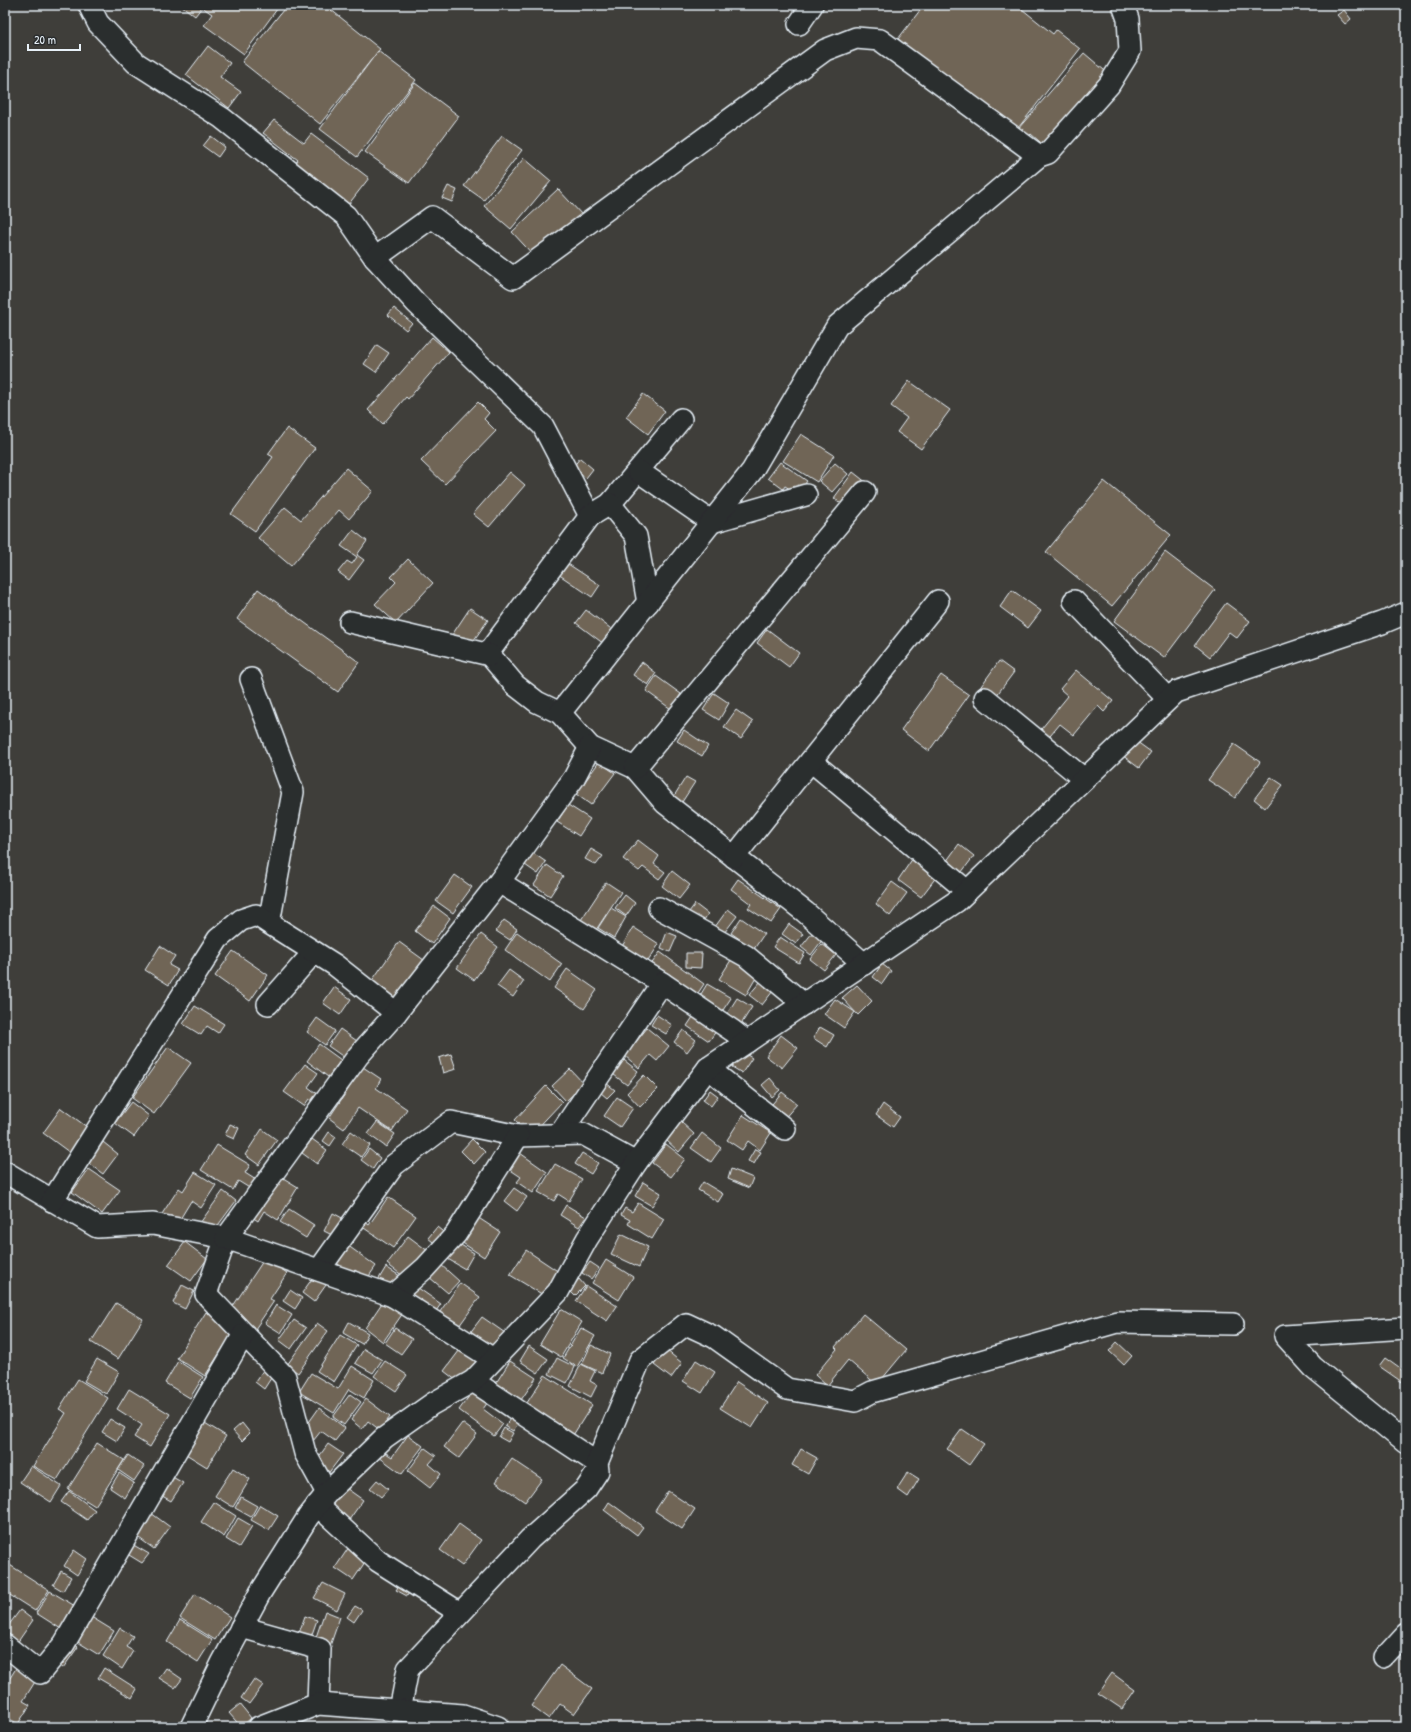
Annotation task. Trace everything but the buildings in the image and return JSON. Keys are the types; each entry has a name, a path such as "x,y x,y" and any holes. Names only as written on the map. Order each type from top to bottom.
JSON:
{"street":[{"path":"89,5 98,23 136,63 222,118 346,216 375,258 416,303 543,426 590,516"},
{"path":"799,24 812,5"},
{"path":"560,713 752,471 837,326 1039,156 1048,153 1109,85 1130,51 1128,19 1123,5"},
{"path":"375,258 432,217 513,278 825,50 856,38 880,40 1039,156"},
{"path":"490,655 488,653 590,516 610,504 681,419"},
{"path":"638,471 712,522"},
{"path":"635,768 865,492"},
{"path":"712,522 806,495"},
{"path":"610,504 636,536 648,603"},
{"path":"734,857 938,601"},
{"path":"1074,601 1168,699"},
{"path":"191,1727 241,1627 260,1593 308,1517 322,1499 384,1438 432,1404 473,1381 558,1292 588,1239 636,1163 708,1068 957,901 1176,692 1382,623 1406,613"},
{"path":"350,622 490,655 515,685 537,702 560,713 590,747 635,768 665,802 805,912 864,964"},
{"path":"251,679 293,792 269,923"},
{"path":"985,698 1084,779"},
{"path":"460,1613 378,1561 322,1499 305,1453 285,1377 206,1294 226,1238 358,1056 396,1013 499,882 574,778 590,747"},
{"path":"811,761 967,891"},
{"path":"499,882 662,983 747,1042"},
{"path":"659,908 746,956 804,1004"},
{"path":"52,1201 218,939 241,920 256,915 335,965 396,1013"},
{"path":"268,1004 314,952"},
{"path":"560,1134 662,983"},
{"path":"708,1068 785,1129"},
{"path":"318,1270 394,1165 451,1122 518,1136 583,1134 636,1163"},
{"path":"393,1296 425,1268 456,1234 518,1136"},
{"path":"5,1172 98,1227 153,1224 226,1238 393,1296 493,1359"},
{"path":"400,1710 408,1669 530,1539 586,1489 598,1471 597,1463 640,1360 686,1324 714,1337 787,1389 855,1401 872,1392 1117,1322 1233,1324"},
{"path":"1406,1328 1285,1336 1313,1367 1406,1443"},
{"path":"8,1655 40,1673 64,1644 244,1334"},
{"path":"473,1381 597,1463"},
{"path":"241,1627 320,1648 318,1704"},
{"path":"1385,1657 1406,1634"},
{"path":"259,1727 318,1704 463,1715 498,1727"}]}
